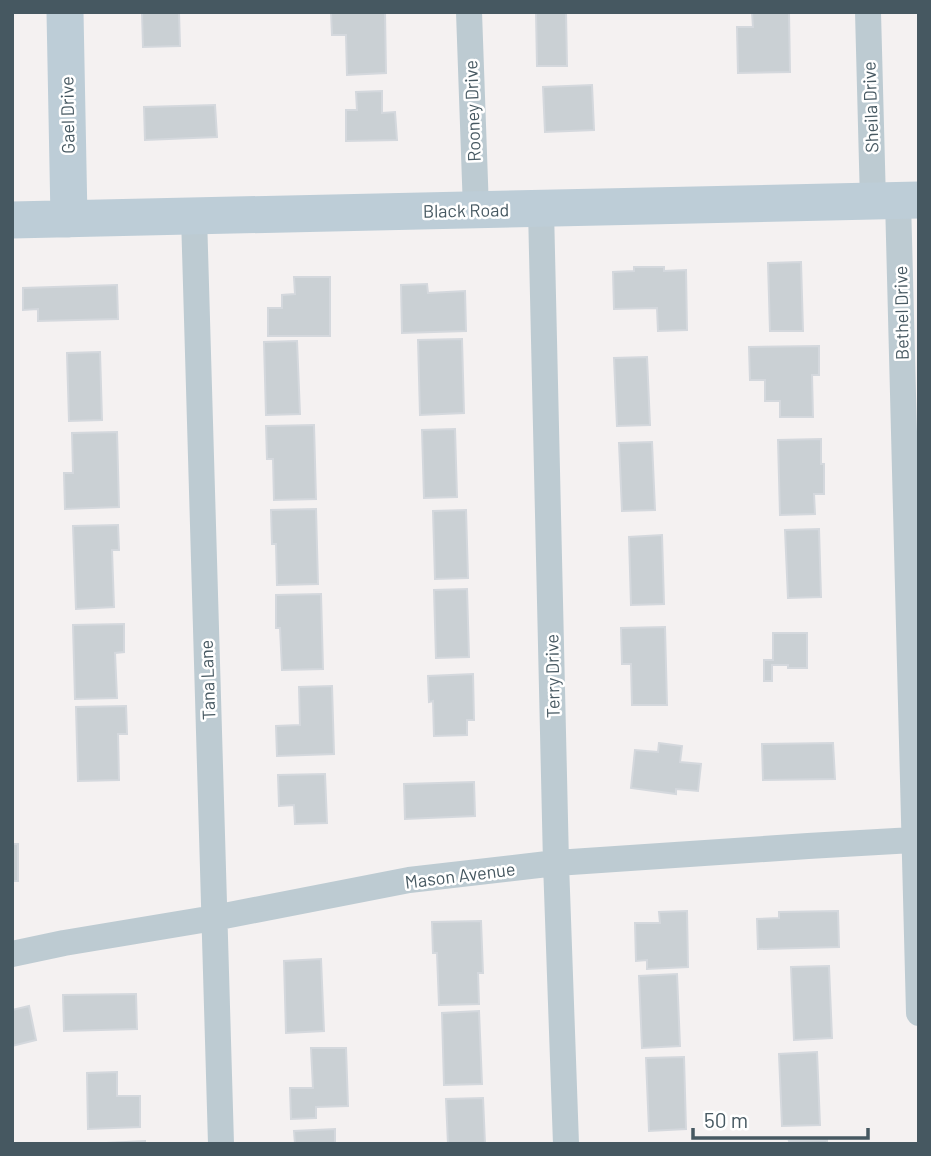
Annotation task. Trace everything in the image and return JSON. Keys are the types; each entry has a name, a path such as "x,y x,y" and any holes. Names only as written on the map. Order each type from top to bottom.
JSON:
{"main road":[{"name":"Gael Drive","path":"65,12 69,219"},
{"name":"Black Road","path":"12,220 897,200"}],"street":[{"name":"Rooney Drive","path":"469,12 475,210"},
{"name":"Sheila Drive","path":"868,12 897,200"},
{"name":"Bethel Drive","path":"897,200 913,617 913,841 919,1013"},
{"name":"Terry Drive","path":"541,209 556,863 566,1144"},
{"name":"Tana Lane","path":"194,216 221,1144"},
{"name":"Mason Avenue","path":"12,954 409,880 556,863 913,841"}],"building":[{"path":"142,12 179,12 180,46 143,47"},
{"path":"331,12 385,12 386,73 347,75 346,35 332,35"},
{"path":"536,12 566,12 567,66 537,66"},
{"path":"752,12 789,12 790,72 738,73 737,27 753,27"},
{"path":"592,85 594,130 545,132 543,87"},
{"path":"382,91 382,113 395,112 397,140 346,141 346,110 357,110 356,92"},
{"path":"215,105 217,137 145,140 144,107"},
{"path":"801,262 803,331 770,331 768,263"},
{"path":"634,267 664,267 664,271 686,270 687,330 658,331 657,308 614,309 613,272 634,271"},
{"path":"294,277 330,277 330,336 268,336 268,308 282,308 282,295 295,294"},
{"path":"427,284 428,293 465,291 466,331 402,333 401,285"},
{"path":"117,285 118,319 38,321 38,309 23,310 23,288"},
{"path":"462,339 464,413 420,415 418,340"},
{"path":"297,341 300,414 266,415 264,342"},
{"path":"819,346 819,375 812,375 813,417 780,417 780,401 765,401 765,380 750,380 749,347"},
{"path":"100,352 102,420 69,421 67,353"},
{"path":"647,357 650,425 617,426 614,358"},
{"path":"314,425 316,499 274,500 273,459 267,459 266,426"},
{"path":"455,429 457,497 424,498 422,430"},
{"path":"117,432 119,507 65,509 64,473 73,473 72,433"},
{"path":"821,439 824,494 814,494 815,514 780,515 778,440"},
{"path":"652,442 655,510 622,511 619,443"},
{"path":"316,509 318,584 277,585 276,544 272,544 271,510"},
{"path":"466,510 468,578 435,579 433,511"},
{"path":"118,525 119,550 112,550 114,607 76,609 73,526"},
{"path":"819,529 821,597 788,598 785,530"},
{"path":"662,535 664,604 631,605 629,537"},
{"path":"467,589 469,657 436,658 434,590"},
{"path":"321,594 323,669 282,670 280,628 276,628 276,595"},
{"path":"124,624 124,652 115,653 117,698 75,699 73,625"},
{"path":"665,627 667,705 632,705 631,664 622,664 621,628"},
{"path":"773,633 807,633 807,668 772,665 772,681 764,681 764,660 773,660"},
{"path":"473,674 474,720 467,720 467,735 434,736 433,701 429,702 428,676"},
{"path":"332,686 334,754 277,756 276,726 300,725 299,687"},
{"path":"126,706 127,734 118,734 119,780 78,781 76,707"},
{"path":"659,743 682,746 680,762 701,764 698,791 676,789 676,794 631,788 635,750 658,752"},
{"path":"833,743 835,779 763,780 762,744"},
{"path":"325,774 327,823 295,824 294,805 279,806 278,775"},
{"path":"474,782 475,816 405,819 404,784"},
{"path":"12,844 18,844 18,881 12,881"},
{"path":"687,911 688,967 647,969 647,960 636,961 635,923 660,923 659,912"},
{"path":"838,911 839,947 758,949 757,919 779,918 779,912"},
{"path":"481,921 483,973 478,973 479,1004 439,1005 437,953 433,953 432,922"},
{"path":"321,959 324,1031 286,1033 284,961"},
{"path":"829,966 832,1038 794,1040 791,967"},
{"path":"677,974 680,1046 642,1048 639,976"},
{"path":"136,994 137,1029 64,1031 63,995"},
{"path":"29,1006 36,1040 12,1046 12,1010"},
{"path":"479,1011 482,1084 444,1085 442,1013"},
{"path":"311,1048 346,1048 348,1106 316,1107 316,1118 291,1119 290,1088 313,1088"},
{"path":"817,1052 820,1125 782,1126 779,1054"},
{"path":"684,1057 686,1129 649,1131 646,1058"},
{"path":"117,1072 117,1096 140,1096 140,1127 88,1129 87,1073"},
{"path":"483,1098 485,1144 448,1144 446,1099"},
{"path":"335,1129 335,1144 295,1144 294,1131"},
{"path":"827,1140 827,1144 790,1144 789,1141"},
{"path":"145,1141 145,1144 107,1144 107,1143"}]}
